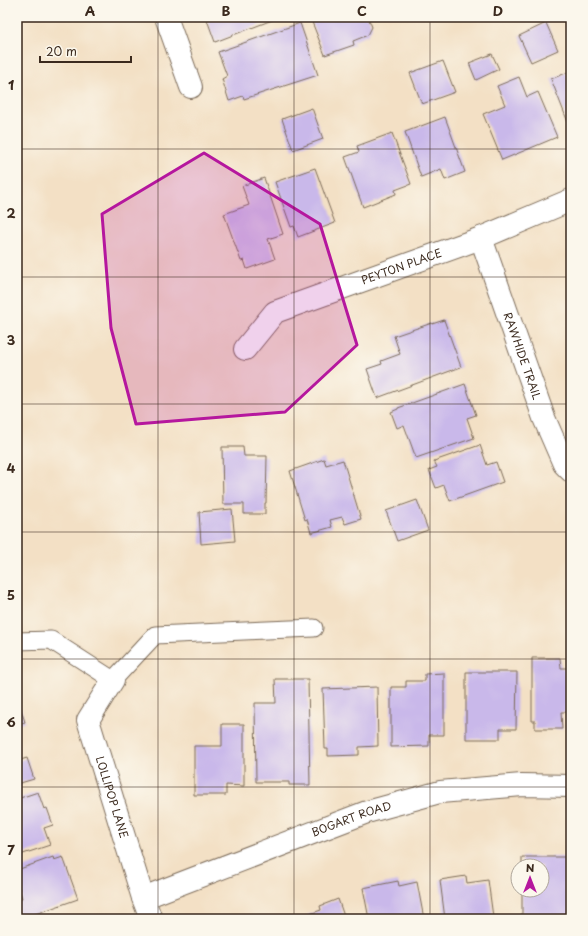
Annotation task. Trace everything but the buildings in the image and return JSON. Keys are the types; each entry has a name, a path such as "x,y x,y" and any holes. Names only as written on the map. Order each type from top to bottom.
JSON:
{"street":[{"path":"166,17 191,87"},
{"name":"PEYTON PLACE","path":"245,349 276,312 481,238 571,200"},
{"name":"RAWHIDE TRAIL","path":"481,238 544,418 564,464 571,471"},
{"name":"LOLLIPOP LANE","path":"113,680 88,720 150,919"},
{"name":"BOGART ROAD","path":"143,898 367,812 440,792 522,785 571,786"}],"lane":[{"path":"17,641 51,640 113,680 155,635 314,628"}],"highlighted area":[{"path":"204,153 320,224 357,345 285,412 136,424 111,328 102,214"}]}
